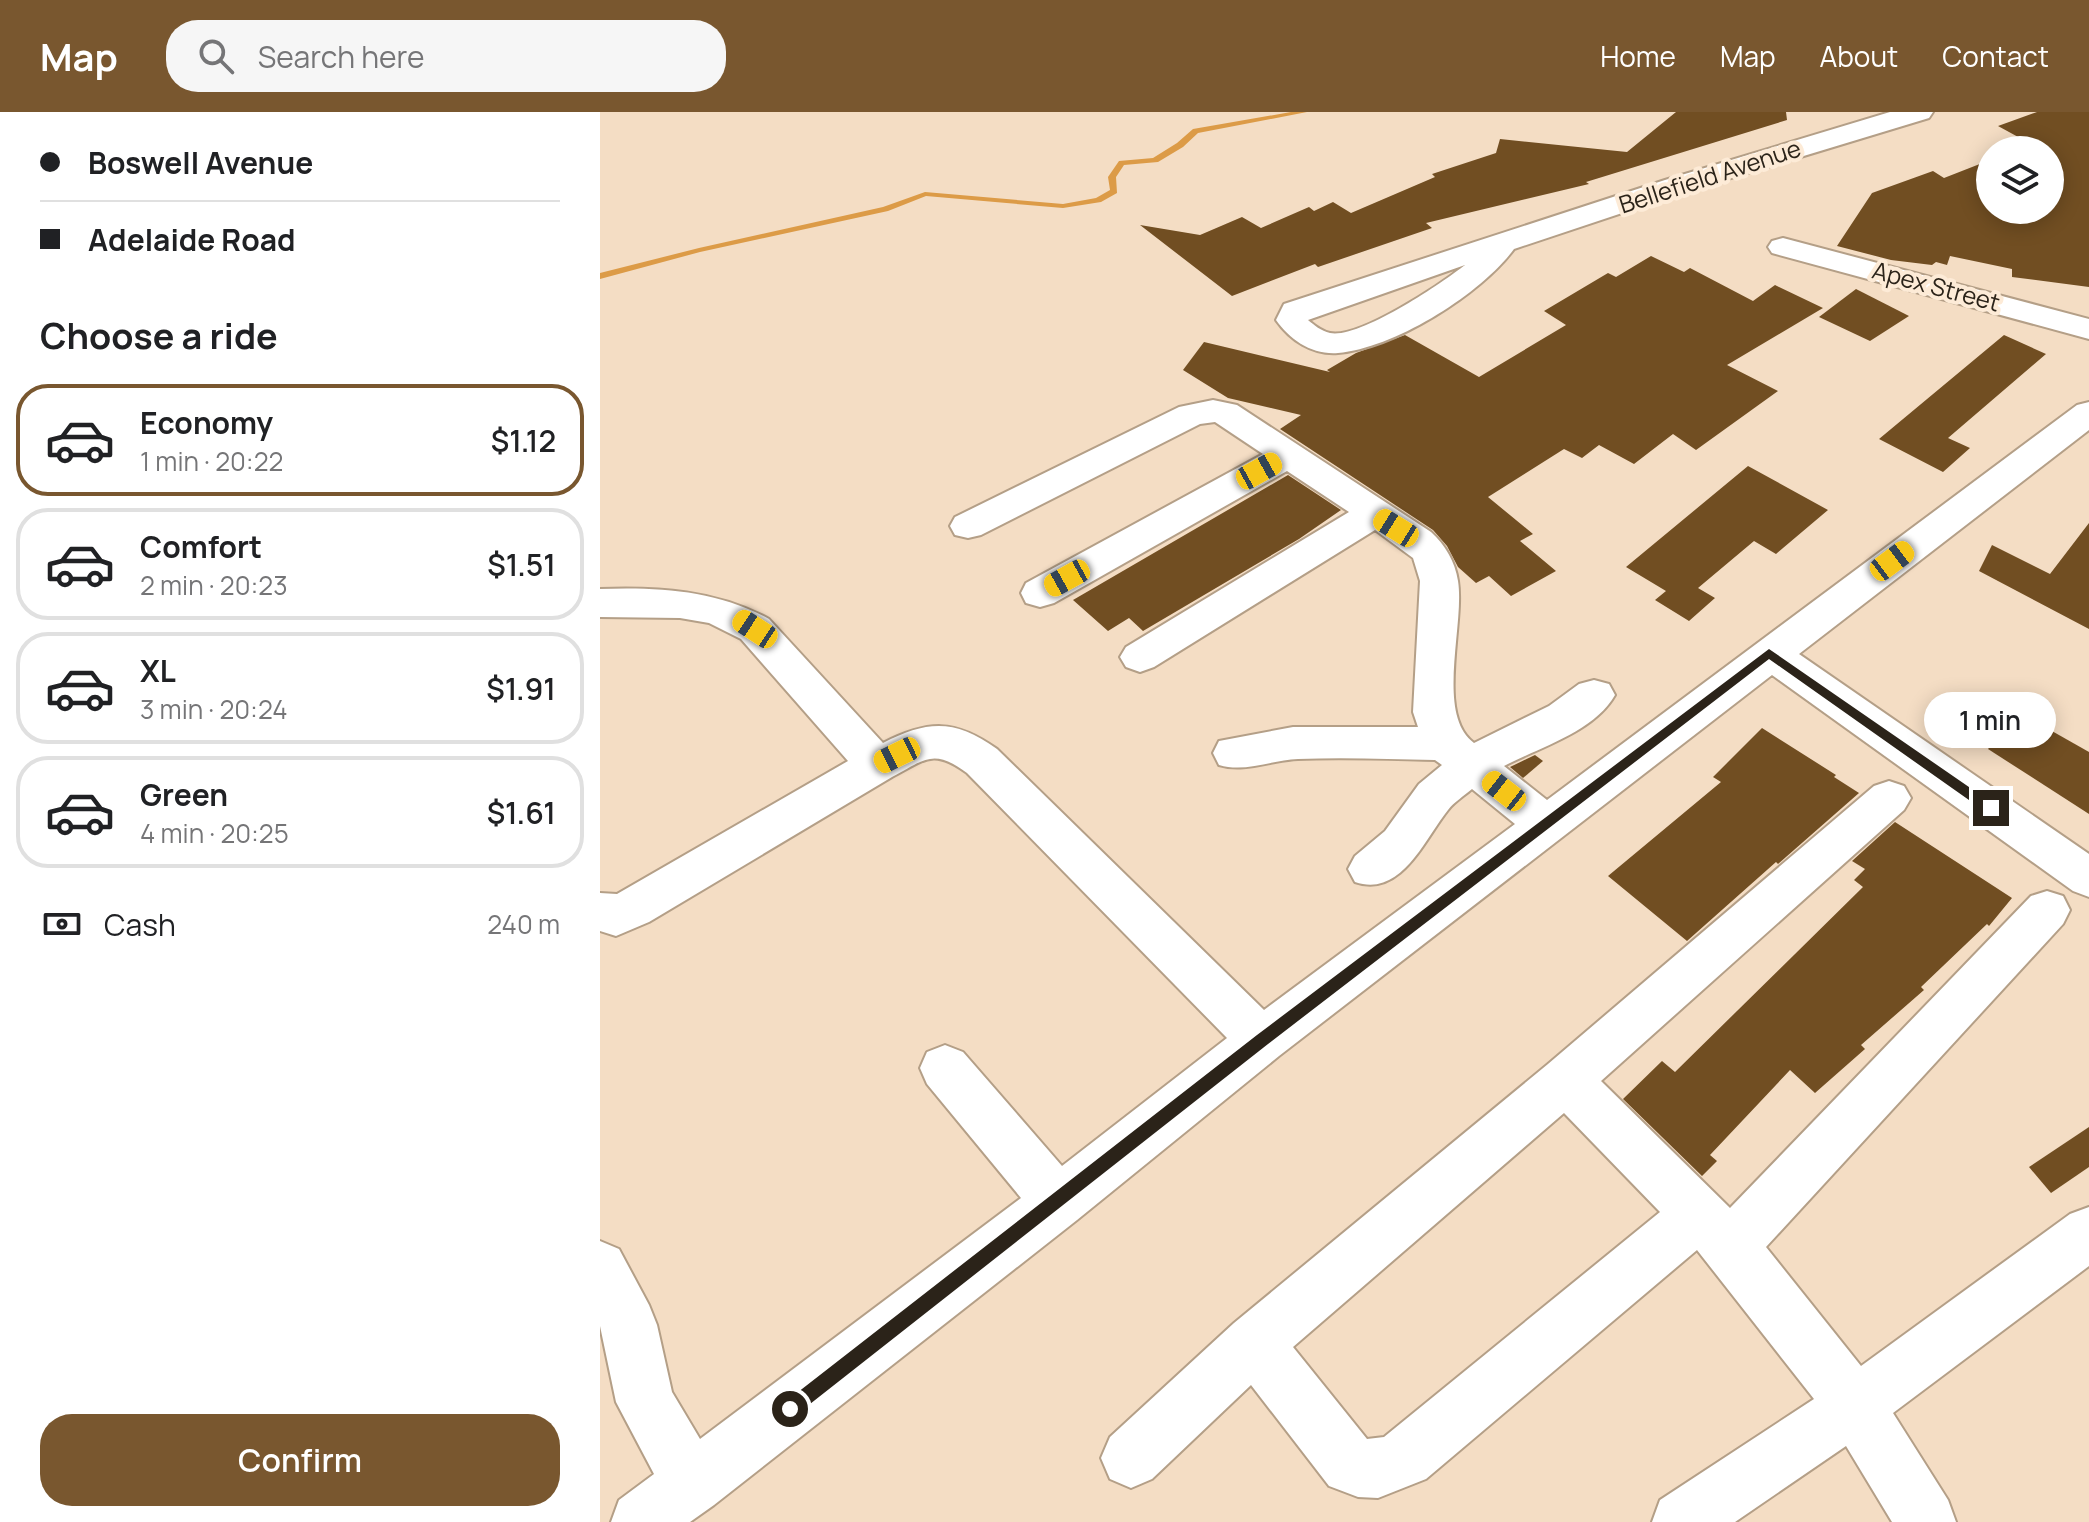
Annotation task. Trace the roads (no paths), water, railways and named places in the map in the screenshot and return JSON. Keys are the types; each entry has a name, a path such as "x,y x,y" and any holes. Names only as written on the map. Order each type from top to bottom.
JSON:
{"street":[{"name":"Bellefield Avenue","path":"1502,245 1487,264 1460,284 1353,340 1324,342 1298,328 1292,320 1295,311 1675,186 1919,112"},
{"name":"Apex Street","path":"1783,247 2089,329"},
{"path":"968,526 1201,411 1225,413 1418,541 1430,553 1437,566 1439,581 1434,712 1458,755 1546,824"},
{"path":"641,1522 1058,1202 1262,1040 2089,413"},
{"path":"1040,593 1287,456"},
{"path":"1140,657 1374,514"},
{"path":"600,603 704,607 737,617 755,629 877,765"},
{"path":"1769,653 2089,878"},
{"path":"1234,753 1293,743 1330,742 1458,755 1510,742 1548,728 1594,695"},
{"path":"600,912 616,916 633,908 877,765 928,740 954,741 969,751 1262,1040"},
{"path":"1371,869 1401,844 1458,755"},
{"path":"1131,1458 1254,1343 1566,1080 1889,798"},
{"path":"1254,1343 1350,1465 1368,1471 1386,1469 1715,1230 2047,910"},
{"path":"945,1068 1058,1202"},
{"path":"1566,1080 1715,1230 1855,1406 1926,1522"},
{"path":"1682,1522 1855,1406 2089,1233"},
{"path":"600,1268 615,1336 645,1402 693,1484"}],"waterway":[{"path":"600,276 699,250 885,209 925,194 1063,206 1098,200 1114,191 1112,177 1122,163 1155,160 1196,131 1303,112"}]}
